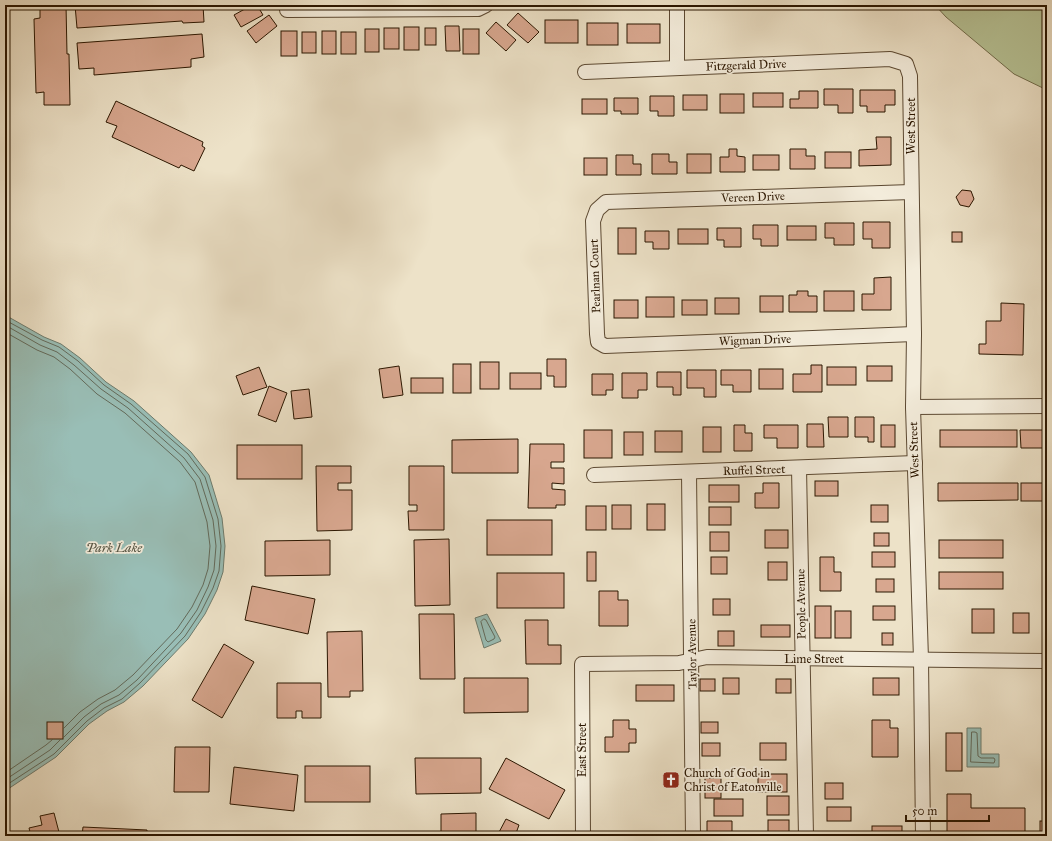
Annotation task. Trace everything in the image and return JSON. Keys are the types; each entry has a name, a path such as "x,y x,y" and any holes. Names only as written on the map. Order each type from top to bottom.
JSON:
{"street":[{"path":"287,10 478,9 486,5"},
{"path":"677,5 677,68"},
{"name":"Fitzgerald Drive","path":"585,72 890,59 906,64"},
{"name":"West Street","path":"906,64 910,76 914,334 913,407 922,659 923,836"},
{"name":"Vereen Drive","path":"597,210 606,202 911,192"},
{"name":"Pearlnan Court","path":"597,210 593,221 598,342"},
{"name":"Wigman Drive","path":"598,342 605,346 914,334"},
{"path":"913,407 1047,406"},
{"name":"Ruffel Street","path":"594,475 689,473 915,463"},
{"name":"People Avenue","path":"800,468 806,836"},
{"name":"Taylor Avenue","path":"689,473 693,836"},
{"name":"Lime Street","path":"582,664 679,663 707,658 1047,661"},
{"name":"East Street","path":"582,664 583,836"}],"green space":[{"path":"935,5 1047,5 1047,90 1014,74 946,17"}],"water":[{"name":"Park Lake","path":"5,315 44,337 61,344 80,358 106,382 134,401 191,452 209,475 222,518 225,546 223,572 217,590 205,614 188,639 143,686 124,702 107,711 89,724 56,757 5,791"},
{"path":"487,614 501,641 484,648 475,618"},
{"path":"967,728 981,728 981,754 999,754 999,767 967,767"}],"building":[{"path":"40,5 66,5 70,105 44,105 44,92 36,93 34,19 40,18"},
{"path":"75,5 203,5 204,22 183,23 182,21 77,28"},
{"path":"252,5 257,5 263,15 241,27 234,15"},
{"path":"518,13 539,32 528,43 507,25"},
{"path":"269,15 277,26 256,43 247,31"},
{"path":"545,20 578,20 578,43 545,43"},
{"path":"496,22 516,40 506,51 486,33"},
{"path":"587,23 618,23 618,45 587,45"},
{"path":"627,24 660,24 660,43 627,43"},
{"path":"445,26 459,26 460,51 446,51"},
{"path":"404,27 419,27 419,50 404,50"},
{"path":"384,28 399,28 399,49 384,49"},
{"path":"425,28 436,28 436,45 425,45"},
{"path":"365,29 379,29 379,52 365,52"},
{"path":"463,29 479,29 479,54 463,54"},
{"path":"281,31 297,31 297,56 281,56"},
{"path":"322,31 336,31 336,54 322,54"},
{"path":"302,32 316,32 316,53 302,53"},
{"path":"341,32 356,32 356,54 341,54"},
{"path":"202,34 204,57 191,59 191,67 94,75 94,68 79,69 77,43"},
{"path":"824,89 853,89 853,113 838,113 838,105 824,105"},
{"path":"860,90 895,90 895,105 885,105 885,112 867,112 867,106 860,106"},
{"path":"799,91 818,91 818,108 790,108 790,99 799,99"},
{"path":"753,93 783,93 783,107 753,107"},
{"path":"720,94 744,94 744,113 720,113"},
{"path":"683,95 707,95 707,110 683,110"},
{"path":"650,96 674,96 674,116 658,116 658,111 650,111"},
{"path":"614,98 638,98 638,114 621,114 621,111 614,111"},
{"path":"582,99 607,99 607,114 582,114"},
{"path":"116,101 203,142 202,146 205,148 194,171 181,165 179,168 112,137 117,126 106,122"},
{"path":"876,137 891,137 891,165 859,166 859,150 877,149"},
{"path":"729,149 737,149 737,156 745,157 745,172 720,172 720,157 729,157"},
{"path":"790,149 806,149 806,156 815,156 815,169 790,169"},
{"path":"825,152 851,152 851,168 825,168"},
{"path":"652,154 669,154 669,162 677,162 677,174 652,174"},
{"path":"687,154 711,154 711,173 687,173"},
{"path":"616,155 633,155 633,164 641,164 641,175 616,175"},
{"path":"753,155 779,155 779,170 753,170"},
{"path":"584,158 607,158 607,175 584,175"},
{"path":"962,190 971,191 974,199 969,207 960,205 956,197"},
{"path":"863,222 890,222 890,248 872,248 872,239 863,239"},
{"path":"825,223 854,223 854,245 834,245 834,238 825,238"},
{"path":"753,225 778,225 778,246 761,246 761,239 753,239"},
{"path":"787,226 816,226 816,240 787,240"},
{"path":"618,228 636,228 636,254 618,254"},
{"path":"717,228 741,228 741,247 724,247 724,240 717,240"},
{"path":"678,229 708,229 708,244 678,244"},
{"path":"645,231 669,231 669,249 653,249 653,242 645,242"},
{"path":"952,232 962,232 962,242 952,242"},
{"path":"891,277 891,310 862,310 862,294 874,294 874,278"},
{"path":"797,291 808,291 808,296 817,296 817,312 789,312 789,295 797,295"},
{"path":"824,291 854,291 854,311 824,311"},
{"path":"760,296 783,296 783,312 760,312"},
{"path":"646,297 674,297 674,317 646,317"},
{"path":"715,298 739,298 739,314 715,314"},
{"path":"614,300 638,300 638,318 614,318"},
{"path":"682,300 707,300 707,315 682,315"},
{"path":"1001,303 1024,304 1023,355 979,354 979,344 986,344 986,321 1001,321"},
{"path":"547,359 566,359 566,387 554,387 554,376 547,376"},
{"path":"480,362 499,362 499,389 480,389"},
{"path":"453,364 471,364 471,393 453,393"},
{"path":"811,365 822,365 822,392 793,392 793,374 811,374"},
{"path":"399,366 403,395 383,398 379,369"},
{"path":"867,366 892,366 892,381 867,381"},
{"path":"259,367 267,387 243,395 236,376"},
{"path":"827,367 856,367 856,385 827,385"},
{"path":"759,369 783,369 783,389 759,389"},
{"path":"687,370 716,370 716,397 704,397 704,388 687,388"},
{"path":"721,370 751,370 751,392 733,392 733,385 721,385"},
{"path":"657,372 681,372 681,395 673,395 673,387 657,387"},
{"path":"510,373 541,373 541,389 510,389"},
{"path":"622,373 647,373 647,390 638,390 638,398 622,398"},
{"path":"592,374 613,374 613,390 606,390 606,395 592,395"},
{"path":"411,378 443,378 443,393 411,393"},
{"path":"269,386 287,393 276,422 258,415"},
{"path":"309,389 312,417 294,419 291,391"},
{"path":"828,417 848,417 848,437 829,437"},
{"path":"855,417 874,417 874,442 868,442 868,437 855,437"},
{"path":"807,424 823,424 824,447 807,447"},
{"path":"734,425 745,425 745,433 752,433 752,451 734,451"},
{"path":"764,425 798,425 798,448 777,448 777,438 764,438"},
{"path":"881,425 895,425 895,447 881,447"},
{"path":"703,427 721,427 721,452 703,452"},
{"path":"584,430 612,430 612,458 584,458"},
{"path":"940,430 1017,430 1017,447 940,447"},
{"path":"1020,430 1047,430 1047,448 1021,448"},
{"path":"655,431 682,431 682,452 655,452"},
{"path":"624,432 643,432 643,455 624,455"},
{"path":"518,439 518,473 452,473 452,440"},
{"path":"530,444 564,444 564,462 551,462 551,468 564,468 564,484 552,483 552,489 565,490 565,505 556,505 556,508 528,508"},
{"path":"237,445 302,445 302,479 237,479"},
{"path":"316,466 351,466 351,483 338,483 338,490 352,490 352,530 317,531"},
{"path":"409,466 444,466 444,530 409,530 408,511 417,511 417,505 409,505"},
{"path":"815,481 838,481 838,496 815,496"},
{"path":"763,483 779,483 779,508 755,508 755,493 763,493"},
{"path":"938,483 1018,483 1018,500 938,501"},
{"path":"1021,483 1047,483 1047,501 1021,501"},
{"path":"709,485 739,485 739,502 709,502"},
{"path":"647,504 665,504 665,530 647,530"},
{"path":"612,505 631,505 631,529 612,529"},
{"path":"871,505 888,505 888,522 871,522"},
{"path":"586,506 606,506 606,530 586,530"},
{"path":"709,507 731,507 731,525 709,525"},
{"path":"487,520 552,520 552,555 487,555"},
{"path":"765,530 788,530 788,548 765,548"},
{"path":"710,532 729,532 729,551 710,551"},
{"path":"874,533 889,533 889,546 874,546"},
{"path":"449,539 450,605 415,606 414,540"},
{"path":"330,540 330,575 265,576 265,541"},
{"path":"939,540 1003,540 1003,558 939,558"},
{"path":"587,552 596,552 596,581 587,581"},
{"path":"872,552 895,552 895,567 872,567"},
{"path":"711,557 727,557 727,574 711,574"},
{"path":"820,557 834,557 834,572 841,572 841,591 820,591"},
{"path":"768,562 787,562 787,580 768,580"},
{"path":"939,572 1003,572 1003,589 939,589"},
{"path":"497,573 564,573 564,608 497,608"},
{"path":"876,579 894,579 894,592 876,592"},
{"path":"252,586 315,599 308,634 245,620"},
{"path":"599,591 618,591 618,600 628,600 628,626 599,626"},
{"path":"713,599 730,599 730,615 713,615"},
{"path":"815,606 831,606 831,638 815,638"},
{"path":"873,606 895,606 895,620 873,620"},
{"path":"972,609 994,609 994,633 972,633"},
{"path":"835,611 851,611 851,638 835,638"},
{"path":"1013,613 1029,613 1029,633 1013,633"},
{"path":"419,614 454,614 455,679 420,679"},
{"path":"525,620 548,620 548,645 561,645 561,664 526,664"},
{"path":"761,625 790,625 790,637 761,637"},
{"path":"362,631 363,691 350,691 350,697 328,697 327,632"},
{"path":"718,631 734,631 734,646 718,646"},
{"path":"882,633 893,633 893,645 882,645"},
{"path":"224,644 254,662 222,718 192,700"},
{"path":"464,678 528,678 528,712 464,713"},
{"path":"723,678 739,678 739,694 723,694"},
{"path":"873,678 899,678 899,695 873,695"},
{"path":"700,679 715,679 715,691 700,691"},
{"path":"776,679 791,679 791,693 776,693"},
{"path":"277,683 321,683 321,718 302,718 302,711 296,711 296,718 277,718"},
{"path":"636,685 674,685 674,701 636,701"},
{"path":"613,720 629,720 629,729 636,729 636,743 629,743 629,752 605,752 605,737 613,737"},
{"path":"872,720 890,720 890,728 898,728 898,757 872,757"},
{"path":"47,722 63,722 63,739 47,739"},
{"path":"701,722 718,722 718,733 701,733"},
{"path":"946,733 962,733 962,771 946,771"},
{"path":"702,743 720,743 720,756 702,756"},
{"path":"760,743 786,743 786,760 760,760"},
{"path":"175,747 210,747 209,792 174,792"},
{"path":"415,758 481,758 481,793 416,794"},
{"path":"506,758 565,790 549,819 489,789"},
{"path":"305,766 370,766 370,802 305,802"},
{"path":"234,767 298,775 294,811 230,804"},
{"path":"758,774 787,774 787,792 758,792"},
{"path":"705,778 721,778 721,798 705,798"},
{"path":"825,783 843,783 843,799 825,799"},
{"path":"947,794 971,794 971,808 1025,808 1025,834 971,834 971,836 947,836"},
{"path":"767,796 789,796 789,815 767,815"},
{"path":"714,799 743,799 743,816 714,816"},
{"path":"827,807 851,807 851,821 827,821"},
{"path":"54,813 60,836 31,836 29,828 42,825 40,816"},
{"path":"476,813 476,836 441,836 441,814"},
{"path":"506,819 519,825 515,836 497,836"},
{"path":"768,820 789,820 789,836 768,836"},
{"path":"707,821 732,821 732,835 707,836"},
{"path":"1040,821 1047,821 1047,836 1040,836"},
{"path":"872,826 902,826 902,836 872,836"},
{"path":"83,827 147,830 147,836 82,836"},
{"path":"336,833 371,833 371,836 336,836"}],"place":[{"name":"Church of God in Christ of Eatonville","path":"671,780"}]}
